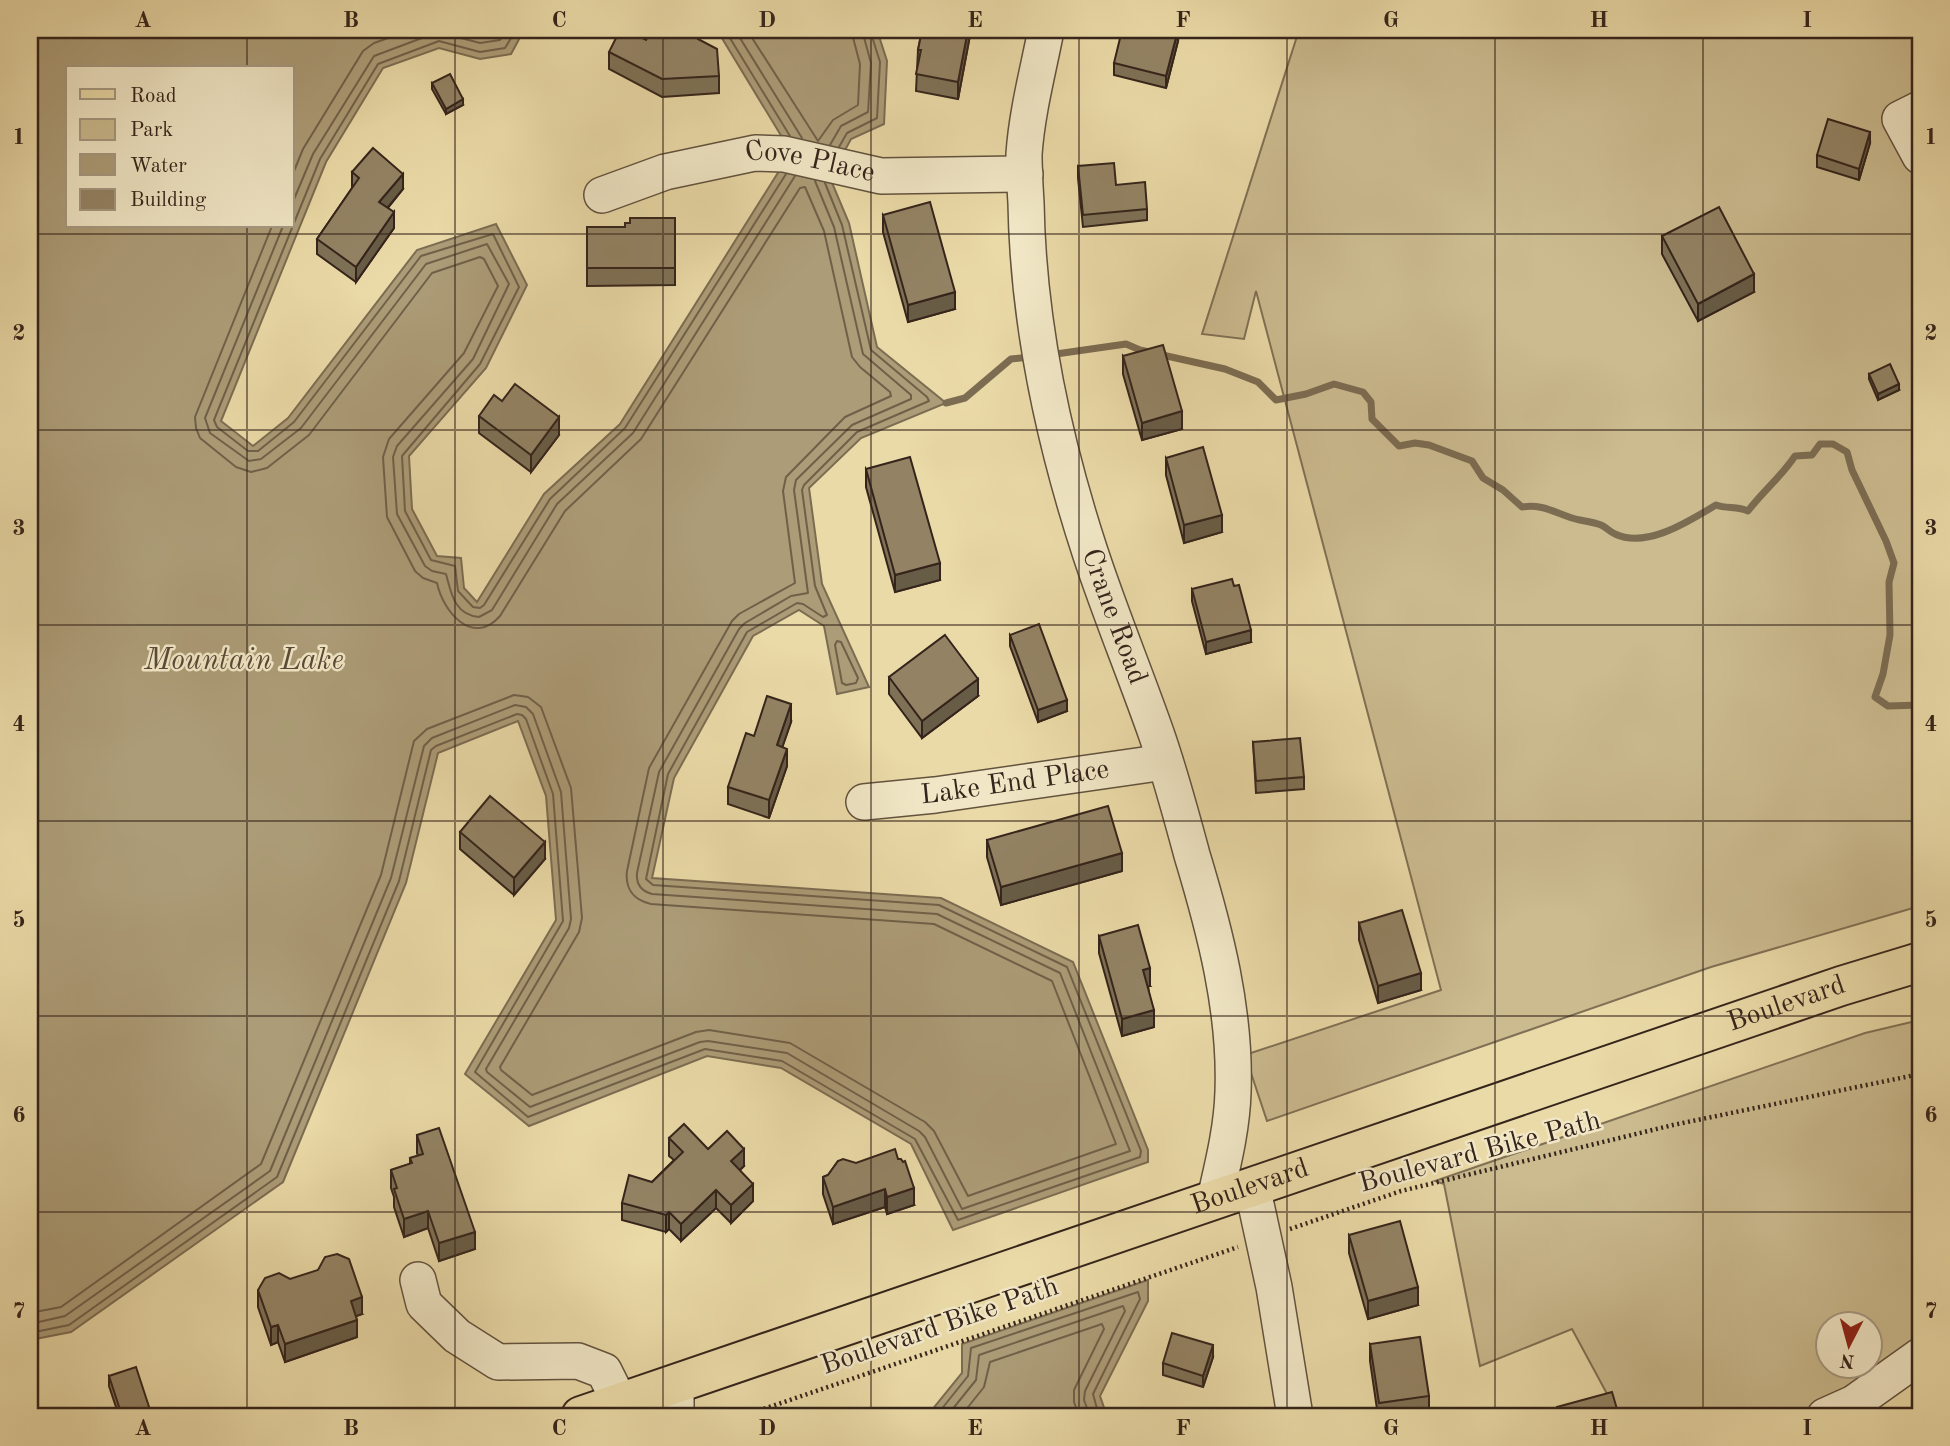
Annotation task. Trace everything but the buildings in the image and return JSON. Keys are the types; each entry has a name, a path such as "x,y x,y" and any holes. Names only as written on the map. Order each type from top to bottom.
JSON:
{"main road":[{"name":"Boulevard","path":"581,1416 620,1403 676,1399 889,1312 1841,986 1920,962"}],"street":[{"name":"Crane Road","path":"1046,30 1029,114 1024,157 1027,250 1042,362 1057,438 1090,554 1165,762 1205,895 1226,993 1233,1094 1226,1152 1214,1199"},
{"path":"1920,109 1900,119 1920,156"},
{"name":"Cove Place","path":"602,195 664,172 755,153 784,154 881,176 1025,174"},
{"name":"Lake End Place","path":"864,802 935,795 1165,762"},
{"path":"1252,1186 1274,1287 1295,1416"},
{"path":"418,1280 424,1304 457,1336 498,1362 578,1361 604,1371 620,1403"},
{"path":"1825,1416 1854,1403 1920,1356"}],"path":[{"name":"Boulevard Bike Path","path":"743,1416 1401,1191 1672,1125 1920,1074"}],"green space":[{"path":"1299,30 1920,30 1920,906 1711,967 1267,1121 1245,1055 1441,990 1256,291 1244,339 1202,334"},
{"path":"1920,1020 1920,1355 1884,1376 1884,1310 1814,1310 1814,1380 1877,1380 1814,1416 1619,1416 1572,1329 1480,1366 1444,1184 1435,1181 1865,1033"}],"water":[{"name":"Mountain Lake","path":"30,30 524,30 511,54 480,59 439,48 383,68 326,162 221,421 253,446 288,418 417,250 496,224 527,285 486,368 409,456 412,509 437,556 461,558 464,588 477,602 544,494 620,424 791,152 717,30 877,30 887,61 884,124 851,139 830,178 849,223 877,347 946,403 861,438 809,488 822,584 869,687 837,694 824,626 799,610 753,636 674,778 652,878 941,898 1073,962 1148,1150 1148,1162 953,1230 911,1144 781,1068 707,1056 529,1126 465,1074 556,920 546,796 518,721 438,753 406,883 283,1182 71,1332 30,1340"},
{"path":"1148,1280 1148,1301 1100,1396 1107,1416 927,1416 962,1373 962,1344"}],"waterway":[{"path":"1049,355 1126,344 1140,350 1225,369 1258,382 1276,400 1306,394 1334,384 1363,392 1371,402 1372,419 1399,446 1415,443 1429,445 1472,461 1483,478 1503,490 1522,507 1535,506 1601,525 1627,538 1654,536 1716,505 1748,511 1795,456 1812,455 1820,444 1833,444 1847,452 1852,470 1894,563 1889,582 1890,635 1883,674 1875,697 1888,706 1920,705"},
{"path":"946,403 965,398 1011,359 1030,357"}]}
